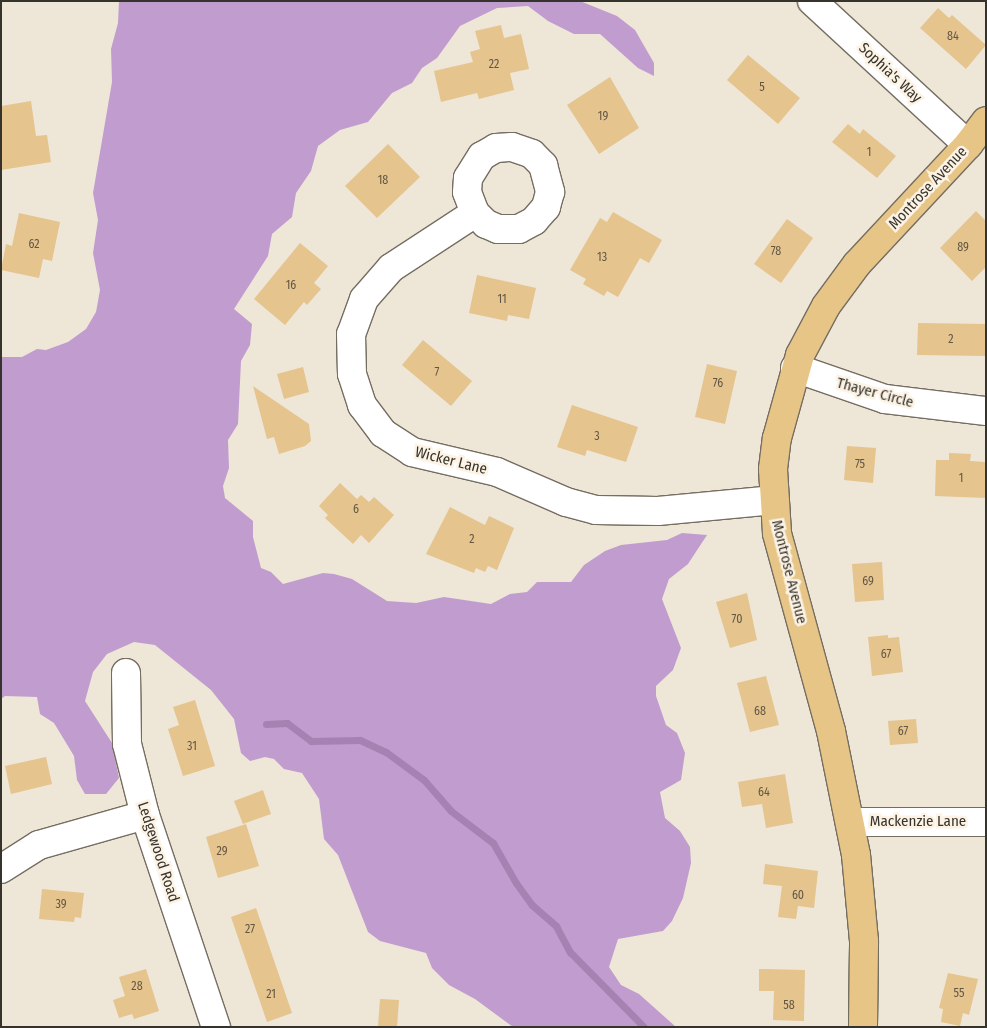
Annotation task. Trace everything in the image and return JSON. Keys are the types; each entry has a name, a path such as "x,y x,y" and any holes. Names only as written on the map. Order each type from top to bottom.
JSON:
{"main road":[{"name":"Montrose Avenue","path":"862,1027 864,932 851,822 830,731 781,552 774,500 777,438 795,368 814,324 841,285 968,145 986,121"}],"street":[{"name":"Sophia's Way","path":"812,1 968,145"},
{"name":"Wicker Lane","path":"474,213 391,268 375,284 356,314 351,334 352,374 362,405 383,433 412,452 497,472 566,502 596,510 658,511 774,500"},
{"name":"Thayer Circle","path":"795,368 898,402 986,411"},
{"name":"Ledgewood Road","path":"126,673 125,738 145,815 216,1027"},
{"path":"1,869 39,845 145,815"},
{"name":"Mackenzie Lane","path":"851,822 986,822"}],"shaded area":[{"path":"119,1 580,1 617,16 635,30 654,63 654,76 638,68 600,34 574,34 548,21 528,6 497,8 460,26 437,58 422,68 412,83 392,93 368,122 340,130 318,146 311,171 296,193 292,217 272,234 268,256 234,309 252,324 250,345 241,361 238,424 228,440 229,468 223,486 225,498 253,521 253,537 261,568 271,572 283,584 323,573 334,574 352,579 387,601 416,603 444,597 491,604 510,594 527,592 537,582 571,582 584,565 605,551 621,545 667,540 682,533 707,535 688,564 669,579 662,599 681,648 673,670 656,686 656,696 666,725 677,733 685,753 681,780 660,792 665,818 680,831 690,847 691,863 683,898 672,921 663,931 618,939 609,967 621,985 639,994 676,1027 513,1027 475,999 449,985 432,968 426,953 380,941 368,932 338,855 324,839 319,799 302,773 284,769 274,759 265,757 250,761 241,753 234,719 211,690 155,645 134,642 107,654 93,672 85,701 112,743 119,778 106,794 85,794 77,780 74,756 54,723 40,714 37,697 5,696 1,699 1,357 22,357 37,349 46,350 68,342 86,329 96,312 100,290 93,253 98,220 93,193 112,82 111,49 118,23"}],"building":[{"path":"938,8 949,18 952,15 986,45 966,69 920,28"},
{"path":"501,25 504,38 521,34 529,69 510,73 514,90 479,99 477,93 441,102 434,71 473,62 470,52 480,49 475,31"},
{"path":"748,55 800,98 778,124 727,80"},
{"path":"610,77 639,128 599,154 567,105"},
{"path":"31,101 36,136 47,135 51,162 1,170 1,106"},
{"path":"848,124 860,134 863,129 896,156 877,178 832,142"},
{"path":"388,144 420,177 377,218 345,186"},
{"path":"976,211 986,221 986,267 972,281 940,248"},
{"path":"613,212 662,240 649,263 640,258 618,297 607,291 604,296 583,284 586,279 570,270 600,218 607,222"},
{"path":"19,213 60,222 52,261 43,259 39,278 1,270 6,244 12,246"},
{"path":"787,219 813,238 781,283 754,264"},
{"path":"300,243 328,266 314,283 321,289 307,305 304,302 285,325 254,299"},
{"path":"477,275 536,288 529,319 508,315 507,321 469,313"},
{"path":"918,323 986,324 986,356 917,355"},
{"path":"423,340 472,381 451,406 402,365"},
{"path":"707,364 737,371 725,424 695,417"},
{"path":"303,367 309,392 284,399 277,374"},
{"path":"253,386 309,424 311,441 305,446 279,454 274,437 267,439"},
{"path":"572,405 638,427 626,462 587,450 585,456 557,447"},
{"path":"847,446 876,448 873,483 844,480"},
{"path":"949,453 971,454 970,461 986,462 986,498 935,496 936,460 949,460"},
{"path":"340,483 357,499 361,495 369,502 374,497 394,515 369,543 361,535 353,544 325,518 328,515 319,506"},
{"path":"450,507 485,525 489,516 514,528 497,570 488,566 485,572 476,568 474,573 426,554"},
{"path":"882,562 884,600 855,602 852,564"},
{"path":"747,593 757,640 730,648 716,602"},
{"path":"888,635 888,638 899,637 903,672 872,676 868,637"},
{"path":"766,676 779,725 750,732 737,683"},
{"path":"195,700 215,766 183,776 168,729 179,725 173,707"},
{"path":"916,719 918,743 890,745 888,721"},
{"path":"46,757 52,784 11,794 5,766"},
{"path":"785,774 793,823 766,828 762,804 742,807 738,782"},
{"path":"263,790 271,814 243,824 234,801"},
{"path":"246,824 259,866 218,878 206,837"},
{"path":"765,864 818,871 814,908 798,906 796,919 778,917 782,886 763,884"},
{"path":"42,889 84,893 81,918 75,917 74,922 39,919"},
{"path":"256,908 292,1013 267,1022 231,917"},
{"path":"146,969 159,1011 134,1019 132,1014 119,1018 113,1000 125,996 119,977"},
{"path":"759,969 805,970 804,1021 773,1020 774,991 759,991"},
{"path":"948,973 978,979 969,1015 963,1013 960,1026 941,1022 943,1009 939,1008"},
{"path":"380,999 399,1000 397,1027 378,1027"}],"waterway":[{"path":"266,724 287,723 311,741 360,740 386,752 424,780 451,811 493,843 516,883 532,905 556,926 570,952 644,1027"}]}
